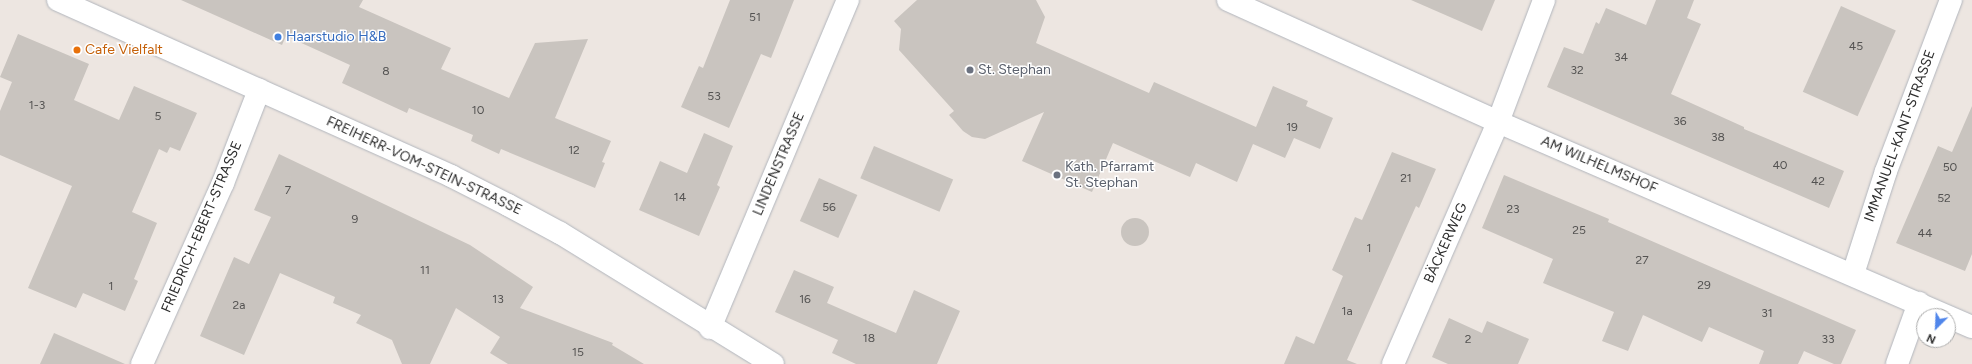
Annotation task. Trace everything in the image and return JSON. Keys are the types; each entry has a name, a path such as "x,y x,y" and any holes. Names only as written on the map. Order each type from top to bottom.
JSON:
{"street":[{"name":"FREIHERR-VOM-STEIN-STRASSE","path":"58,0 451,176 508,205 652,290 764,362"},
{"name":"LINDENSTRASSE","path":"710,328 848,0"},
{"name":"AM WILHELMSHOF","path":"1228,0 1498,122 1972,326"},
{"name":"BÄCKERWEG","path":"1393,364 1498,122 1544,0"},
{"name":"IMMANUEL-KANT-STRASSE","path":"1853,274 1886,171 1951,0"},
{"name":"FRIEDRICH-EBERT-STRASSE","path":"142,364 223,183 259,90"},
{"path":"1897,364 1919,303"}],"building":[{"path":"181,0 363,0 359,7 451,48 441,69 509,98 535,43 588,39 555,118 611,141 602,162 605,163 595,188 501,149 499,154 471,141 473,135 409,108 407,113 342,83 350,65 286,36 282,45"},
{"path":"730,0 794,0 771,58 761,54 729,128 681,107 699,66 703,68"},
{"path":"917,0 1036,0 1045,17 1036,43 1149,93 1154,82 1256,127 1273,86 1308,101 1306,106 1333,118 1320,149 1294,138 1285,158 1253,144 1237,182 1196,163 1190,177 1113,143 1092,192 1022,161 1044,112 985,139 972,137 963,131 949,115 954,111 899,50 901,29 894,21"},
{"path":"1411,0 1495,0 1482,31"},
{"path":"1656,0 1694,0 1687,18 1701,24 1671,94 1744,127 1744,129 1844,171 1829,208 1547,87 1564,47 1583,54 1596,22 1599,24 1606,8 1646,25"},
{"path":"1841,6 1896,30 1858,116 1803,92"},
{"path":"18,34 89,64 74,100 119,120 134,86 197,113 180,151 170,147 167,153 159,149 132,212 157,223 134,279 138,281 125,311 83,293 76,308 28,288 72,186 0,155 0,111 12,82 0,77"},
{"path":"1972,106 1972,254 1965,271 1896,243 1938,146 1952,152"},
{"path":"704,133 733,146 717,185 720,187 699,236 639,210 660,161 687,173"},
{"path":"874,146 953,180 939,212 860,178"},
{"path":"1392,152 1436,169 1419,208 1416,206 1347,360 1357,364 1284,364 1296,336 1314,344 1343,276 1332,270 1355,217 1362,220"},
{"path":"279,154 470,245 533,287 520,308 613,343 612,345 644,364 508,364 490,353 500,337 456,308 430,364 402,364 392,340 356,323 361,315 333,303 335,297 280,273 244,355 200,336 234,257 249,264 271,217 254,210"},
{"path":"1504,175 1609,219 1608,222 1856,330 1841,364 1834,364 1804,351 1798,364 1759,364 1764,351 1709,327 1702,342 1643,315 1628,351 1602,341 1614,312 1543,283 1553,259 1482,228"},
{"path":"819,178 857,195 838,238 800,221"},
{"path":"1135,218 1145,222 1149,232 1145,242 1135,246 1125,242 1121,232 1125,222"},
{"path":"794,270 834,287 827,303 896,333 914,290 960,311 937,364 856,364 832,353 838,340 775,312"},
{"path":"1449,318 1482,333 1487,321 1529,339 1518,364 1448,364 1432,357"},
{"path":"54,333 125,364 40,364"}],"place":[{"name":"Haarstudio H&B","path":"278,37"},
{"name":"Cafe Vielfalt","path":"77,50"},
{"name":"St. Stephan","path":"970,70"},
{"name":"Kath. Pfarramt St. Stephan","path":"1057,175"}]}
